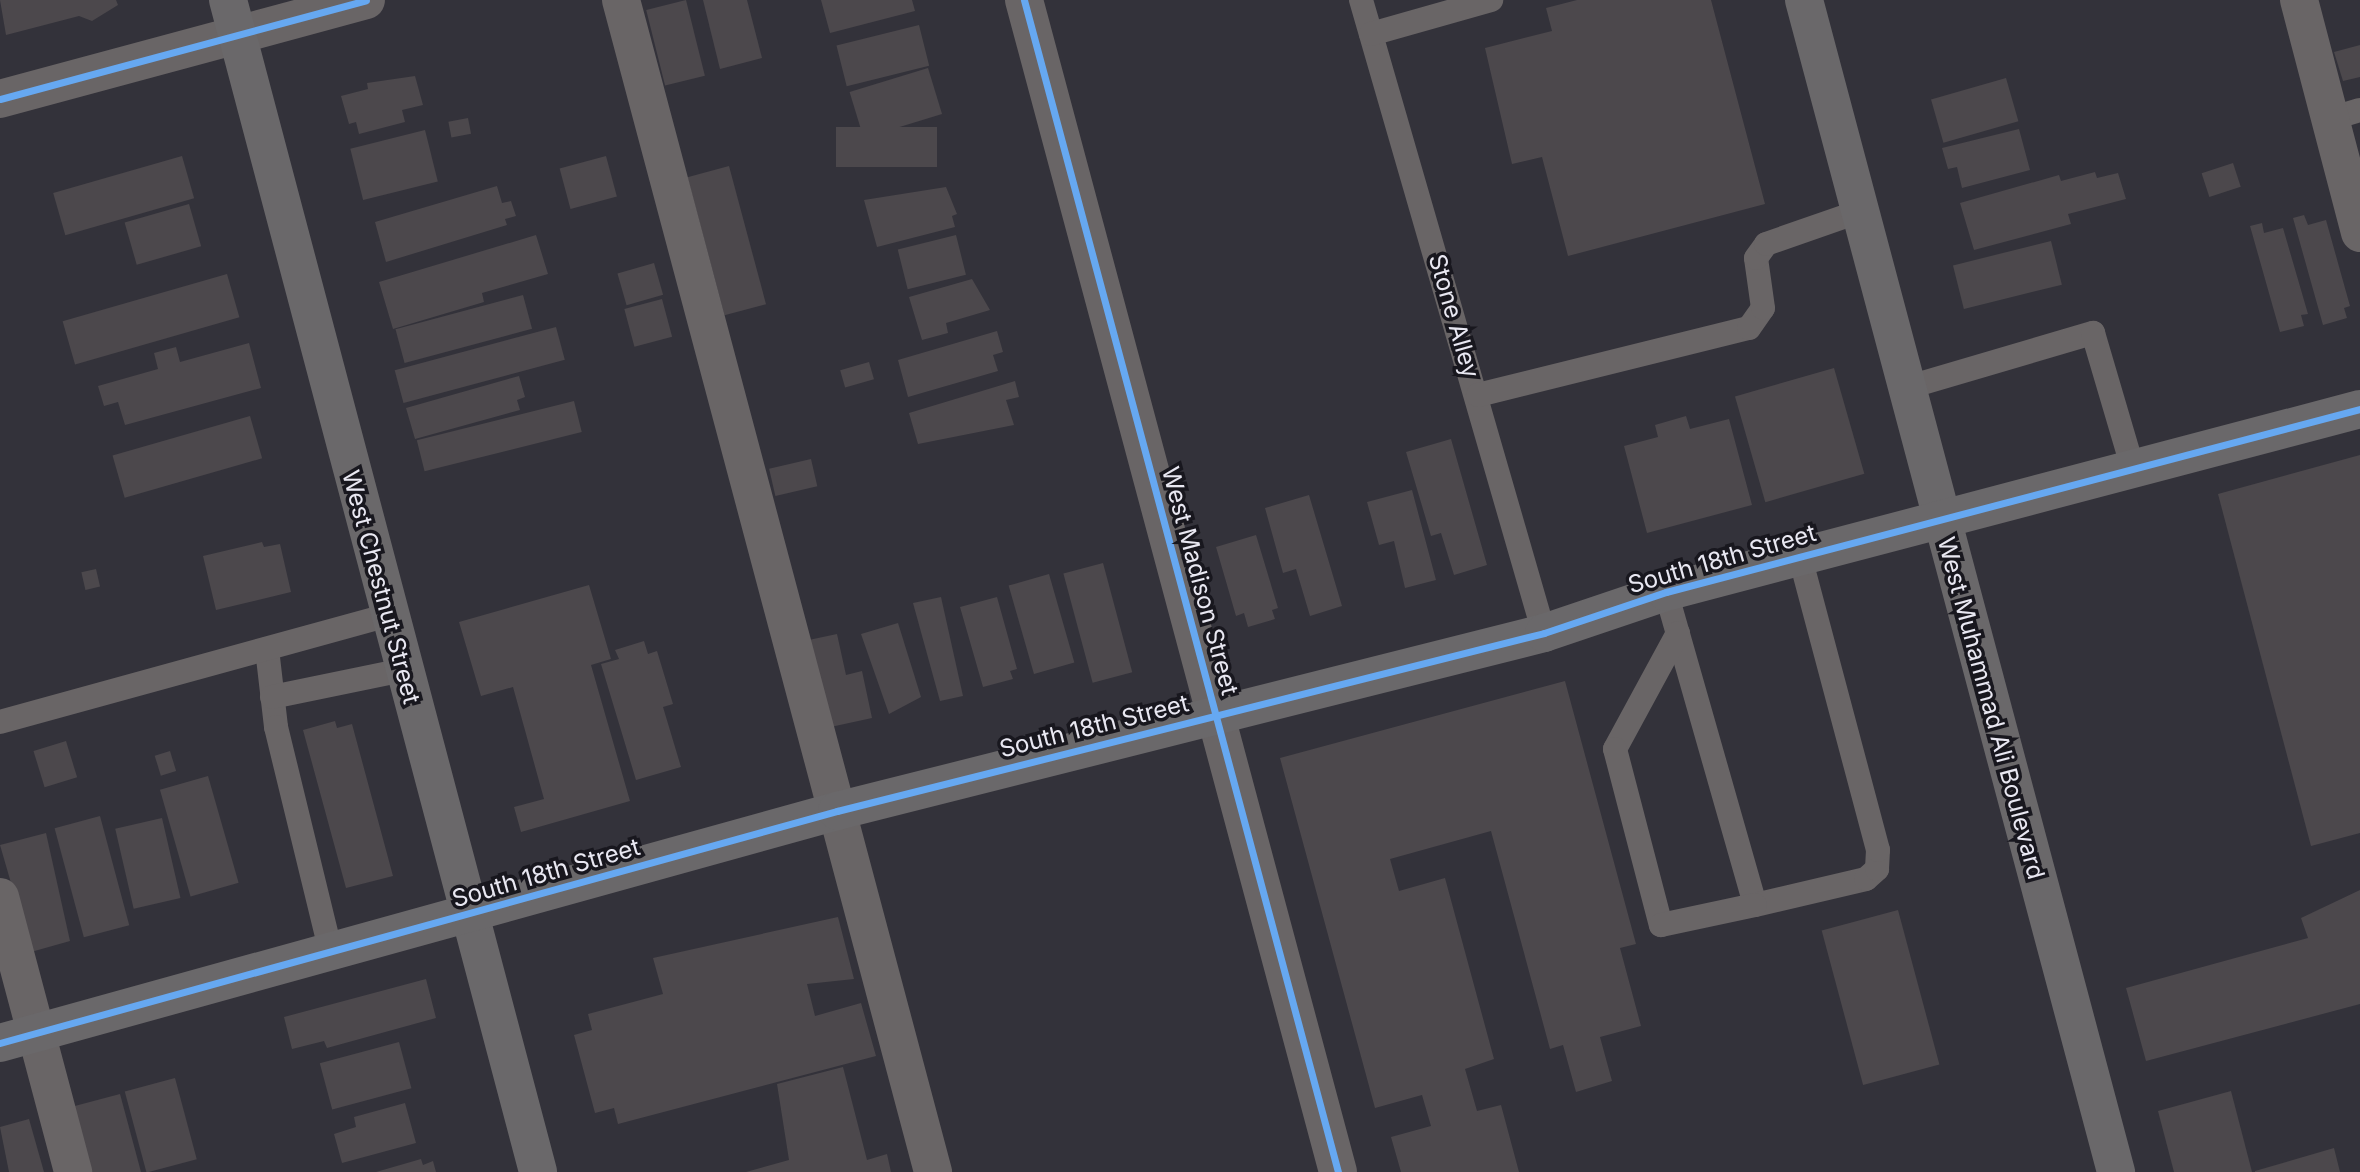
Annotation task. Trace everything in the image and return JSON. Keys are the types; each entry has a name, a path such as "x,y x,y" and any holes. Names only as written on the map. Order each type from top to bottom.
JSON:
{"street":[{"path":"0,99 233,17 366,0"},
{"path":"621,0 933,1172"},
{"name":"West Madison Street","path":"1024,0 1338,1172"},
{"name":"West Muhammad Ali Boulevard","path":"1804,0 2116,1172"},
{"path":"2299,0 2345,114 2360,233"},
{"name":"West Chestnut Street","path":"233,17 467,915 538,1172"},
{"name":"South 18th Street","path":"0,1042 331,953 837,811 1544,634 1666,592 2360,409"},
{"path":"0,897 73,1172"}],"lane":[{"name":"Stone Alley","path":"1361,0 1478,395 1544,634"},
{"path":"1371,34 1491,0"},
{"path":"1478,395 1749,328 1763,308 1756,258 1766,244 1861,211"},
{"path":"1909,387 2094,333 2133,469"},
{"path":"1678,633 1615,749 1661,925 1866,879 1877,869 1878,850 1800,556"},
{"path":"1666,592 1755,905"},
{"path":"0,722 389,615"},
{"path":"267,649 272,697 331,953"},
{"path":"272,697 403,670"}],"building":[{"path":"0,0 116,0 118,5 92,21 79,16 6,35"},
{"path":"686,0 705,76 665,86 646,10"},
{"path":"703,0 747,0 762,58 720,69"},
{"path":"821,0 912,0 915,11 830,33"},
{"path":"1577,0 1711,0 1765,204 1568,256 1542,157 1512,164 1485,48 1552,31 1546,8"},
{"path":"919,25 929,66 847,86 837,46"},
{"path":"2360,45 2360,77 2343,81 2334,52"},
{"path":"928,68 942,114 864,138 850,92"},
{"path":"415,76 423,105 402,110 405,122 359,134 356,122 349,124 341,96 368,89 367,83"},
{"path":"2006,78 2018,121 1943,143 1931,99"},
{"path":"468,118 471,134 451,138 448,122"},
{"path":"836,127 937,127 937,167 836,167"},
{"path":"2019,129 2030,170 1962,188 1957,167 1948,169 1942,148"},
{"path":"425,130 438,181 363,200 350,149"},
{"path":"182,156 194,198 65,235 53,193"},
{"path":"606,156 617,197 571,209 560,168"},
{"path":"2233,163 2241,187 2209,197 2202,173"},
{"path":"729,166 766,304 724,315 687,177"},
{"path":"2095,172 2097,178 2118,173 2126,199 2068,214 2071,224 1974,250 1960,203 2059,175 2061,181"},
{"path":"497,186 502,203 511,201 516,216 505,219 507,225 386,262 375,222"},
{"path":"946,187 957,214 952,216 955,227 877,247 864,200"},
{"path":"189,204 201,246 137,265 125,222"},
{"path":"2304,215 2308,225 2326,220 2350,306 2344,308 2347,318 2323,325 2293,218"},
{"path":"2262,223 2264,233 2283,228 2308,314 2301,315 2304,326 2280,332 2250,226"},
{"path":"536,235 548,274 482,293 484,302 393,329 379,282"},
{"path":"956,235 966,275 908,289 898,250"},
{"path":"2051,241 2062,285 1964,309 1953,265"},
{"path":"654,263 663,295 627,305 617,273"},
{"path":"227,274 239,317 75,364 63,321"},
{"path":"972,279 990,310 946,323 948,333 922,340 909,297"},
{"path":"523,295 532,329 405,363 395,329"},
{"path":"662,299 672,337 634,347 624,309"},
{"path":"556,327 565,360 403,403 395,370"},
{"path":"997,331 1003,352 993,355 998,371 908,397 898,360"},
{"path":"249,343 261,388 125,425 118,402 104,406 98,386 158,369 154,353 176,347 180,362"},
{"path":"869,362 874,379 845,388 840,370"},
{"path":"1834,368 1864,474 1765,502 1735,396"},
{"path":"519,376 525,397 517,400 520,410 415,439 406,408"},
{"path":"1015,381 1019,397 1006,400 1014,425 918,444 909,413"},
{"path":"574,401 582,432 425,471 417,440"},
{"path":"250,416 262,458 125,498 113,455"},
{"path":"1686,416 1690,429 1729,419 1752,505 1647,533 1624,446 1658,437 1655,425"},
{"path":"1451,439 1487,565 1454,575 1441,533 1431,536 1406,452"},
{"path":"2360,455 2360,833 2311,846 2218,494"},
{"path":"811,459 817,486 775,496 769,469"},
{"path":"1412,490 1436,580 1405,588 1394,541 1379,545 1367,502"},
{"path":"1309,495 1342,606 1310,616 1296,569 1283,573 1265,508"},
{"path":"1256,535 1278,608 1272,610 1275,619 1248,627 1244,613 1236,616 1216,547"},
{"path":"262,542 264,547 280,544 291,592 216,610 203,556"},
{"path":"1103,563 1132,672 1093,683 1063,574"},
{"path":"96,569 100,587 85,590 81,572"},
{"path":"1049,574 1074,662 1034,674 1009,586"},
{"path":"589,585 611,659 591,665 630,801 521,832 514,807 544,799 513,687 481,696 459,622"},
{"path":"941,597 963,696 940,701 913,603"},
{"path":"997,597 1017,669 1010,671 1013,679 983,687 960,607"},
{"path":"898,623 921,697 889,714 861,634"},
{"path":"837,634 846,675 862,671 872,718 826,728 804,641"},
{"path":"644,641 648,654 657,651 673,704 663,707 681,767 636,780 601,664 619,659 615,650"},
{"path":"1565,681 1636,944 1620,948 1641,1026 1600,1037 1612,1081 1576,1092 1563,1045 1550,1049 1491,831 1390,859 1399,891 1445,878 1494,1059 1465,1069 1477,1111 1501,1105 1519,1172 1401,1172 1391,1137 1431,1126 1422,1095 1375,1108 1280,758"},
{"path":"335,721 337,728 352,724 393,876 346,888 303,730"},
{"path":"66,741 77,777 45,787 33,751"},
{"path":"170,751 176,771 161,776 155,756"},
{"path":"208,776 239,883 191,896 160,790"},
{"path":"100,816 129,925 84,937 55,828"},
{"path":"162,818 180,898 134,909 115,829"},
{"path":"46,833 70,941 31,952 0,845"},
{"path":"2360,890 2360,1004 2146,1061 2126,988 2308,938 2301,918"},
{"path":"1898,910 1939,1065 1863,1085 1822,930"},
{"path":"838,917 854,979 807,984 815,1016 861,1003 876,1056 618,1124 614,1108 595,1113 574,1035 592,1030 588,1014 663,994 653,958"},
{"path":"426,979 436,1018 327,1048 324,1041 292,1049 284,1017"},
{"path":"399,1042 411,1088 332,1110 320,1063"},
{"path":"843,1067 867,1160 887,1154 891,1172 746,1172 789,1160 777,1084"},
{"path":"175,1078 197,1159 146,1172 125,1091"},
{"path":"2231,1091 2252,1172 2174,1172 2158,1111"},
{"path":"120,1094 141,1172 89,1172 71,1107"},
{"path":"405,1103 416,1143 342,1163 334,1134 356,1127 354,1117"},
{"path":"29,1119 44,1172 9,1172 0,1127"},
{"path":"2334,1148 2340,1172 2255,1172 2255,1171"},
{"path":"421,1159 423,1165 433,1161 436,1172 376,1172"}],"cycle path":[{"path":"0,99 366,0"},
{"path":"1024,0 1338,1172"},
{"path":"0,1043 837,811 1544,633 1666,592 2360,409"}]}
